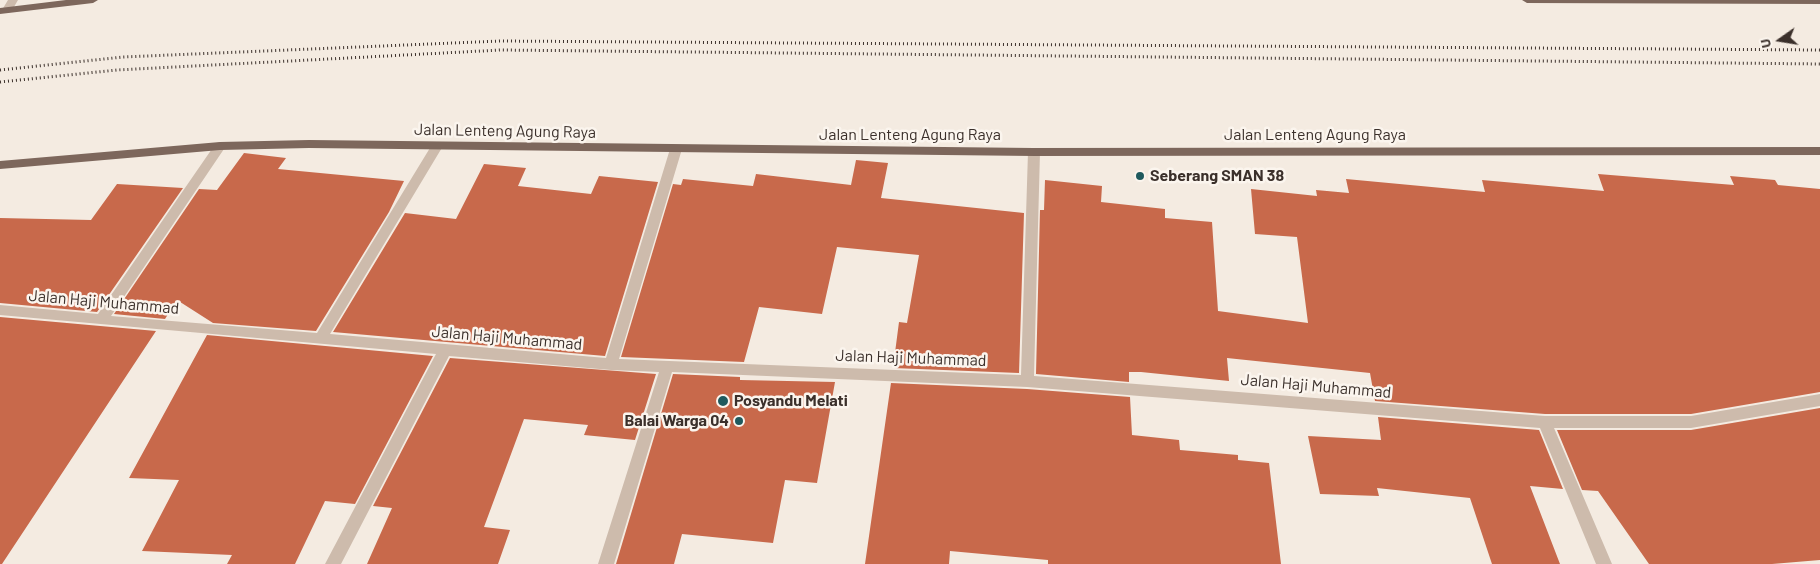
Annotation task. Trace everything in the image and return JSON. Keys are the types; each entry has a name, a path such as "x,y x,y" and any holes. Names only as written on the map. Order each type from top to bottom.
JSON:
{"main road":[{"path":"4,11 93,0"},
{"path":"1527,0 1820,2"},
{"name":"Jalan Lenteng Agung Raya","path":"0,165 220,146 437,146 1034,152 1820,151"}],"street":[{"path":"4,11 13,0"},
{"path":"101,320 220,146"},
{"path":"320,339 437,146"},
{"path":"611,364 676,149"},
{"path":"1027,381 1034,152"},
{"name":"Jalan Haji Muhammad","path":"0,310 611,364 1027,381 1545,422 1691,422 1820,400"},
{"path":"333,564 445,350"},
{"path":"606,564 668,366"},
{"path":"1545,422 1604,564"}],"building":[{"path":"244,153 286,158 278,169 404,181 389,212 316,331 213,323 177,300 165,319 114,314 199,189 217,190"},
{"path":"856,160 888,163 881,198 1024,213 1019,373 893,368 899,322 907,323 919,255 837,247 822,314 759,307 744,362 621,357 673,184 681,185 683,179 753,186 756,174 851,185"},
{"path":"484,164 526,168 518,186 591,194 599,176 658,182 605,356 333,332 405,213 456,219"},
{"path":"1598,174 1734,185 1730,176 1775,180 1778,185 1820,189 1820,392 1691,414 1545,414 1375,401 1370,373 1227,358 1229,381 1141,372 1129,372 1129,382 1036,374 1040,210 1044,210 1045,180 1102,186 1101,202 1165,209 1165,218 1212,222 1218,311 1308,323 1297,237 1255,234 1251,189 1317,196 1316,190 1349,193 1346,179 1485,192 1482,180 1604,191"},
{"path":"117,184 183,188 97,312 0,303 0,218 91,220"},
{"path":"0,317 156,331 2,564 0,564"},
{"path":"207,335 433,356 355,504 325,501 295,564 227,564 232,555 142,551 179,480 129,478"},
{"path":"450,358 656,374 635,440 584,435 588,425 524,419 484,527 510,530 498,564 367,564 392,508 373,506"},
{"path":"673,374 740,377 740,380 835,382 817,483 785,480 773,543 682,534 674,564 616,564"},
{"path":"891,383 1027,389 1130,397 1132,435 1179,440 1180,450 1238,455 1238,460 1269,463 1281,564 1048,564 1048,560 950,551 949,564 865,564"},
{"path":"1820,408 1820,560 1772,564 1649,564 1598,491 1582,490 1557,430 1691,430"},
{"path":"1378,417 1539,430 1563,489 1530,486 1560,564 1492,564 1470,498 1377,488 1379,496 1320,494 1308,436 1381,440"}],"railway":[{"path":"0,70 123,57 500,41 1820,50"},
{"path":"0,82 117,70 501,50 1820,64"}],"place":[{"name":"Seberang SMAN 38","path":"1140,176"},
{"name":"Posyandu Melati","path":"723,401"},
{"name":"Balai Warga 04","path":"739,421"}]}
